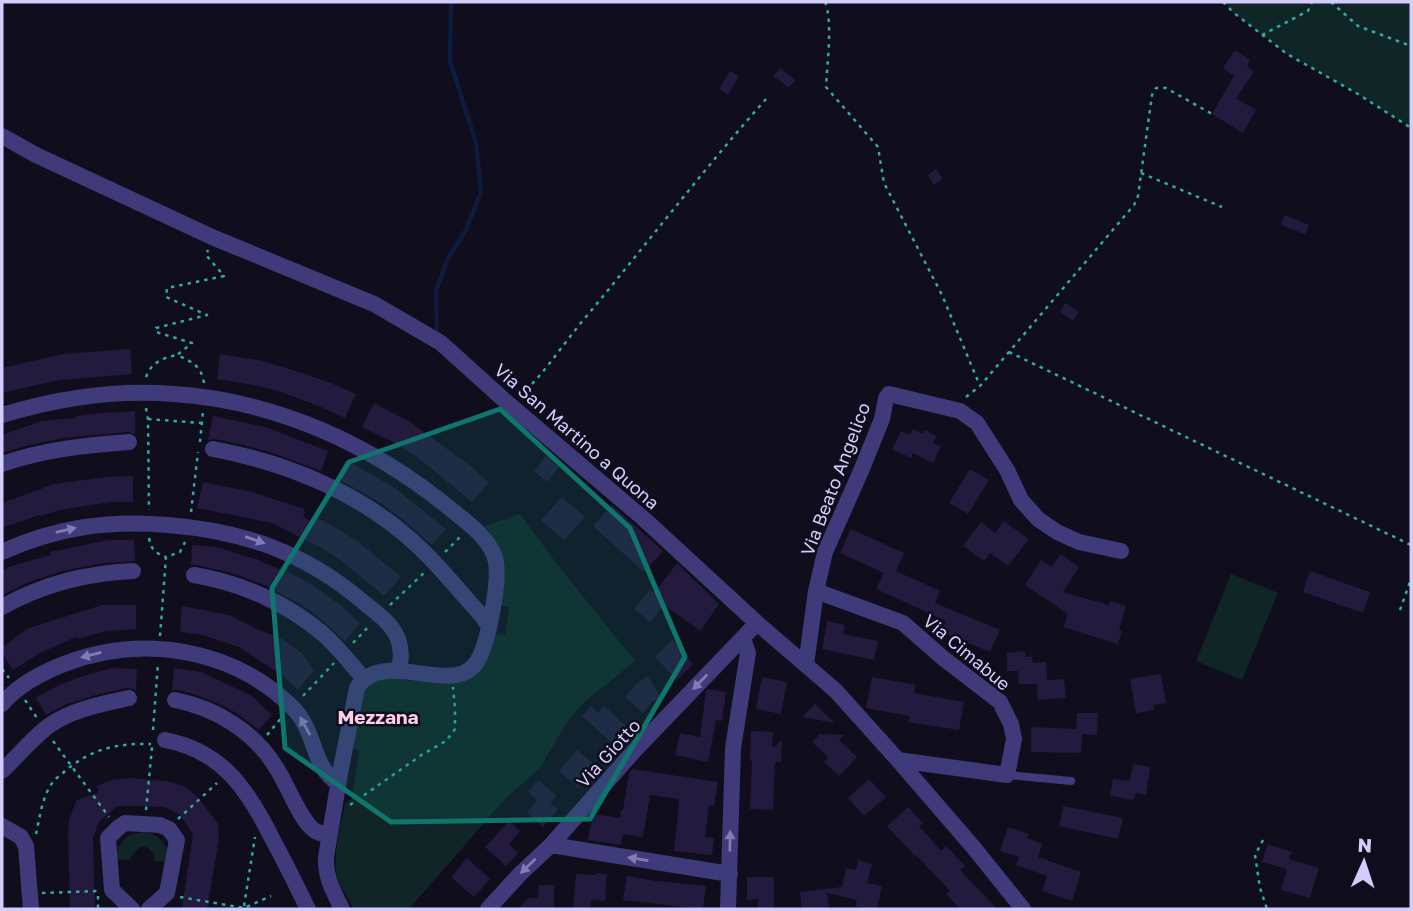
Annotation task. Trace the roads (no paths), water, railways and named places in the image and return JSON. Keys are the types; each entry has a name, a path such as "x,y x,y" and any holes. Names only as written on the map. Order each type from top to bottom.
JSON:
{"street":[{"name":"Via San Martino a Quona","path":"2,136 36,155 212,237 374,304 442,343 510,406 644,519 753,636 806,665 836,691 898,760 1023,909"},
{"path":"2,415 68,399 145,393 204,397 271,411 323,430 383,460 441,501 489,546 496,565 495,584 488,625 476,664 467,670 447,676 386,670 377,672 364,679 356,691 326,857 327,875 342,909"},
{"name":"Via Beato Angelico","path":"806,665 816,591 825,552 861,471 889,394 960,411 977,423 1007,470 1021,500 1038,519 1079,542 1121,551"},
{"path":"2,464 63,448 128,442"},
{"path":"213,449 271,463 310,478 337,491 394,526 435,563 488,625"},
{"path":"2,552 73,528 115,523 189,527 240,536 296,556 338,581 392,629 399,641 402,658 399,671"},
{"path":"2,607 33,591 64,581 96,574 133,571"},
{"path":"194,575 224,582 272,601 313,625 364,679"},
{"name":"Via Cimabue","path":"816,591 903,623 1000,702 1011,724 1014,739 1007,775"},
{"path":"728,909 733,748 753,636"},
{"name":"Via Giotto","path":"488,909 551,845 634,751 753,636"},
{"path":"2,704 17,689 50,670 84,657 125,649 159,649 200,655 258,680 292,707 308,728 324,771 338,783"},
{"path":"2,771 59,719 80,710 129,698"},
{"path":"175,700 221,716 244,732 277,769 308,824 314,830 329,836"},
{"path":"159,736 200,751 215,760 244,789 255,804 308,909"},
{"path":"898,760 1007,775"},
{"path":"132,909 105,891 108,838 125,823 145,817 160,825 176,822 177,841 167,893 149,909"},
{"path":"5,833 20,837 26,846 30,901"},
{"path":"551,845 730,874"}],"lane":[{"path":"1007,775 1071,781"}],"waterway":[{"path":"437,333 436,291 448,258 466,230 481,192 476,143 450,61 451,2"}],"district":[{"name":"Mezzana","path":"378,716"}]}
